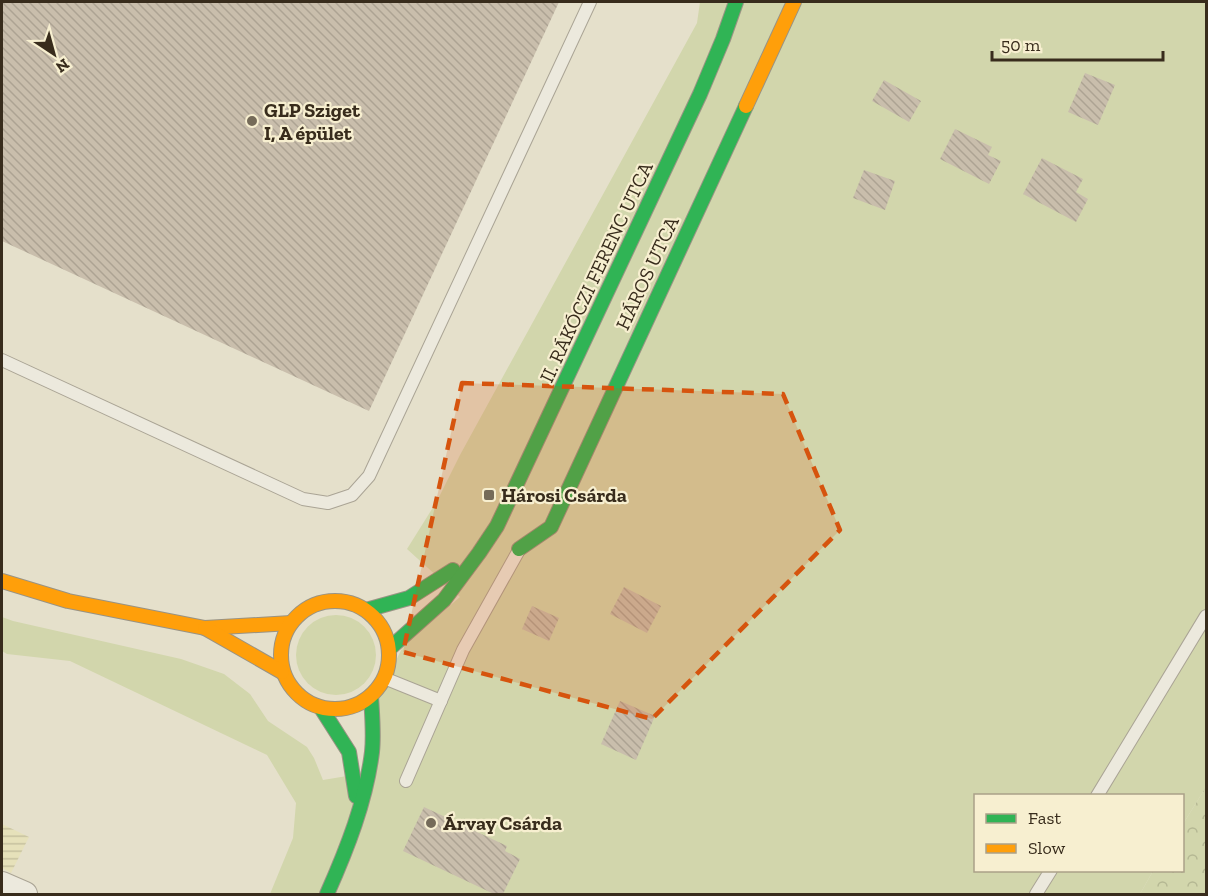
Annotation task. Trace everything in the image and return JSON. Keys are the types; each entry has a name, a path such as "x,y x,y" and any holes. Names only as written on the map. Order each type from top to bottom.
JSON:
{"main road":[{"name":"II. RÁKÓCZI FERENC UTCA","path":"389,649 444,600 497,526 675,148 723,39 736,2"},
{"name":"HÁROS UTCA","path":"519,549 551,527 794,2"},
{"name":"II. RÁKÓCZI FERENC UTCA","path":"366,610 409,598 479,553"},
{"path":"2,581 68,601 205,627 291,622"},
{"path":"334,600 351,603 366,610 385,634 389,649 389,663 379,688 356,705 339,710 321,708 304,701 291,688 282,672 280,655 282,638 291,622 303,610 318,603 334,600"},
{"path":"205,627 282,672"},
{"path":"327,894 340,866 359,813 372,750 371,696"},
{"path":"321,708 349,752 359,813"}],"street":[{"path":"2,884 25,894"}],"lane":[{"path":"2,360 303,499 328,503 352,495 369,476 590,2"},
{"path":"406,781 464,650 519,549"},
{"path":"1098,794 1206,616"},
{"path":"384,678 441,701"},
{"path":"1036,894 1050,872"}],"highlighted area":[{"path":"462,383 783,394 840,530 652,719 403,652"}],"shaded area":[{"path":"2,824 29,837 11,873 2,868"}],"green space":[{"path":"700,2 1206,2 1206,787 1184,822 1184,794 974,794 974,872 1152,872 1140,894 270,894 293,838 296,803 267,755 70,661 7,654 2,651 2,617 181,659 224,674 250,694 268,721 307,747 323,780 371,772 372,711 403,646 460,597 407,549 437,501 697,23"},
{"path":"336,615 351,618 364,627 373,640 376,655 373,670 364,683 351,692 336,695 321,692 308,683 299,670 296,655 299,640 308,627 321,618"},
{"path":"1206,787 1206,894 1140,894 1152,872 1184,872 1184,822"}],"building":[{"name":"GLP Sziget I, A épület","path":"2,2 559,2 369,411 2,241"},
{"path":"1085,73 1115,85 1098,125 1068,112"},
{"path":"884,80 921,101 909,122 872,101"},
{"path":"955,129 992,147 988,155 1001,161 989,184 940,159"},
{"path":"1042,158 1083,179 1076,192 1088,199 1076,222 1023,194"},
{"path":"864,170 895,181 885,210 853,198"},
{"path":"624,587 661,606 647,633 610,614"},
{"path":"532,606 559,618 549,641 522,629"},
{"path":"620,701 655,716 636,760 601,744"},
{"path":"424,807 507,846 505,851 520,859 503,894 494,894 403,851"}],"traffic: fast":[{"path":"389,649 444,600 497,526 700,94 736,2"},
{"path":"519,549 551,527 746,106"},
{"path":"366,610 409,598 453,570"},
{"path":"327,894 348,842 365,789 373,745 371,696"},
{"path":"321,708 349,752 356,796"}],"traffic: slow":[{"path":"746,106 794,2"},
{"path":"2,581 68,601 205,628 291,623"},
{"path":"335,601 356,605 373,617 385,634 389,655 385,676 373,693 356,705 335,709 314,705 297,693 285,676 281,655 285,634 297,617 314,605 335,601"},
{"path":"205,628 282,672"}],"place":[{"name":"GLP Sziget I, A épület","path":"252,121"},
{"name":"Hárosi Csárda","path":"489,495"},
{"name":"Árvay Csárda","path":"431,823"}]}
